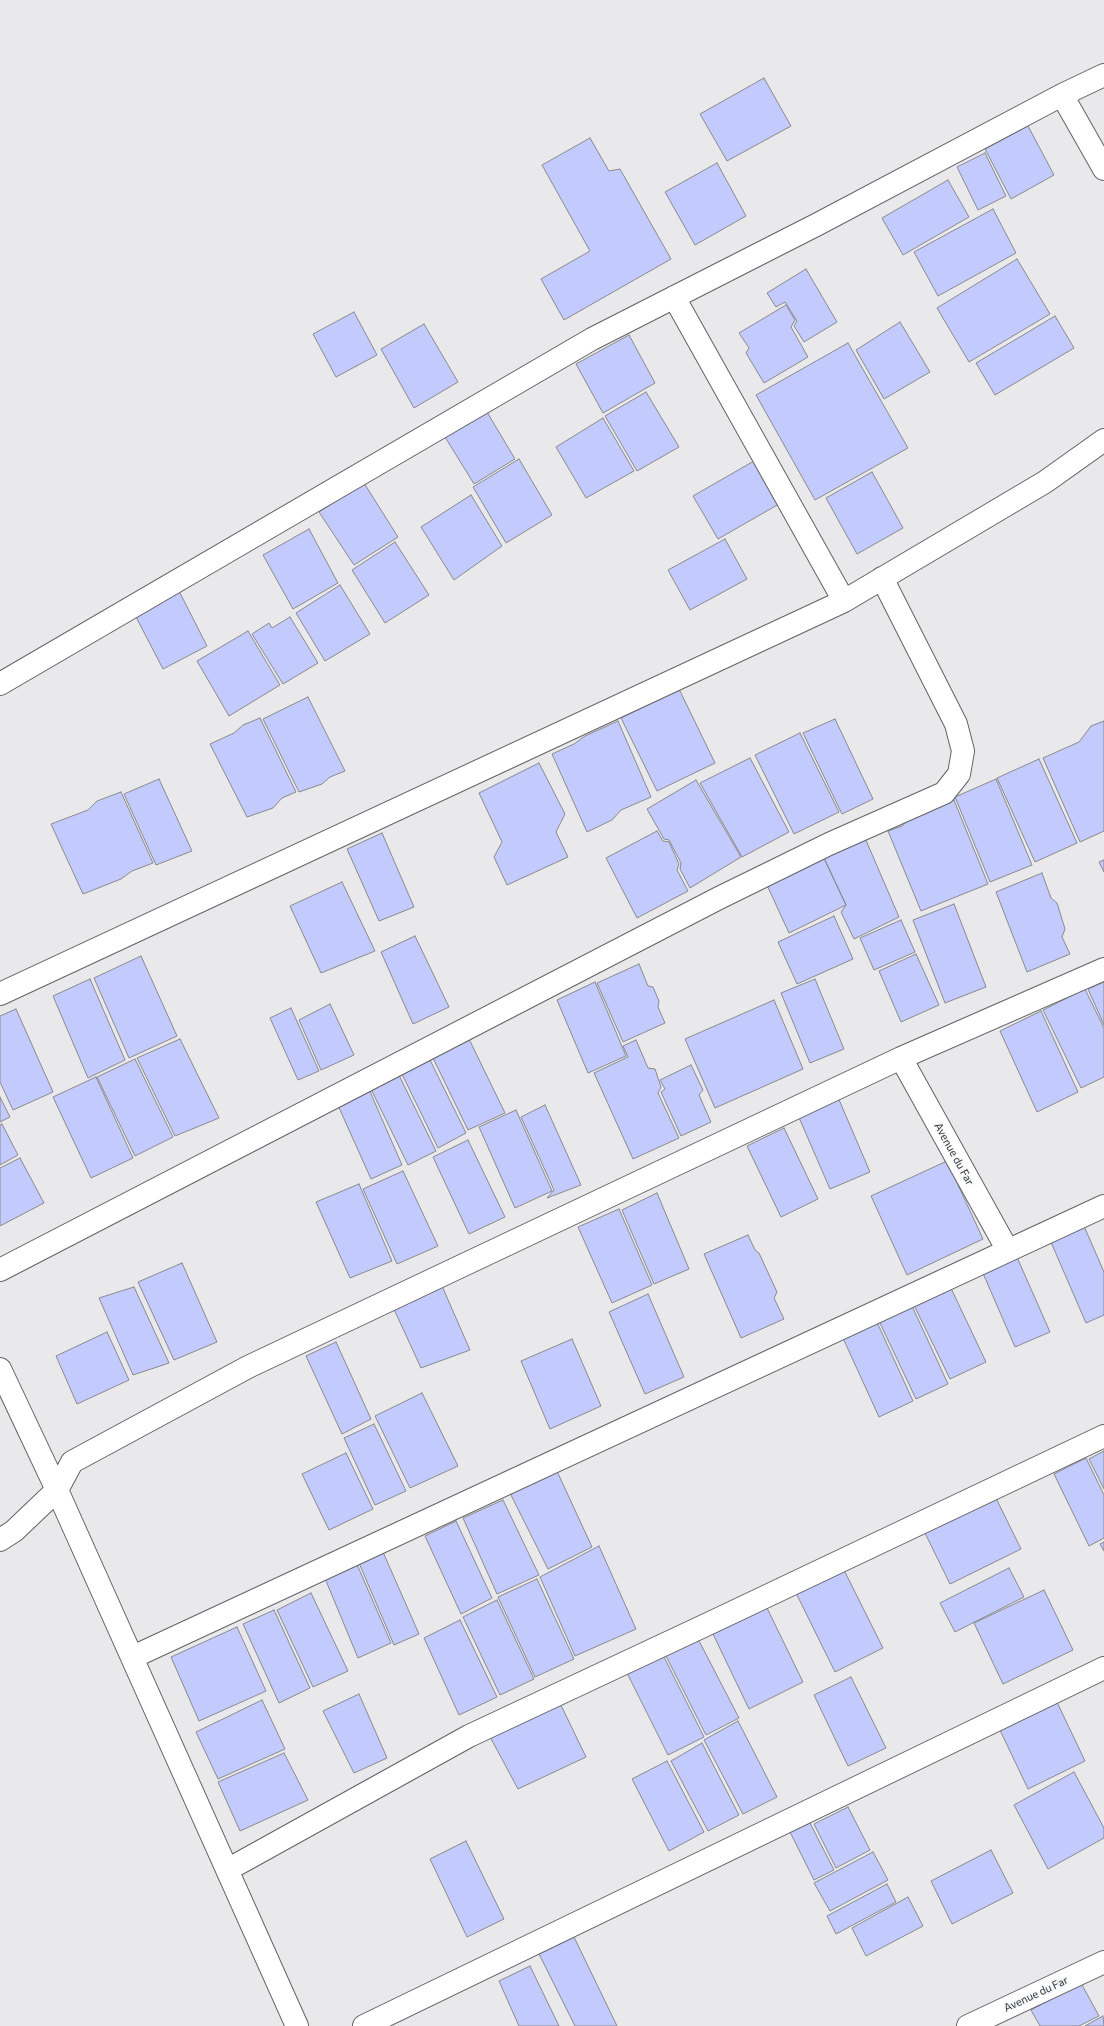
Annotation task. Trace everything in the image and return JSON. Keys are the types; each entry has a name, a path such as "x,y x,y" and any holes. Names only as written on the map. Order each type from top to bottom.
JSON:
{"street":[{"path":"0,684 592,339 818,224 1062,95 1104,75"},
{"path":"1062,95 1104,170"},
{"path":"674,297 844,601"},
{"path":"0,994 844,601 1045,482 1104,440"},
{"path":"0,1270 719,898 828,844 944,793 959,774 963,751 956,724 882,578"},
{"path":"0,1540 14,1532 57,1490 72,1462 248,1367 901,1058 1104,969"},
{"name":"Avenue du Far","path":"901,1058 1007,1249"},
{"path":"133,1658 1007,1249 1102,1210"},
{"path":"0,1369 133,1658 297,2026"},
{"path":"227,1870 470,1736 1104,1436"},
{"path":"364,2026 1104,1668"},
{"name":"Avenue du Far","path":"968,2026 1104,1962"}],"building":[{"path":"764,78 791,126 727,161 700,114"},
{"path":"1028,126 1054,175 1011,199 985,149"},
{"path":"590,138 609,171 620,169 671,259 564,320 541,279 590,251 542,165"},
{"path":"985,153 1006,196 978,210 957,167"},
{"path":"717,163 746,216 695,245 665,192"},
{"path":"948,180 969,217 903,255 882,218"},
{"path":"993,209 1016,253 938,296 914,252"},
{"path":"1017,259 1050,314 969,362 937,308"},
{"path":"806,269 837,322 804,342 794,326 797,321 785,302 776,307 767,293"},
{"path":"786,305 795,320 791,327 808,357 764,383 746,353 749,348 739,333"},
{"path":"354,312 377,355 336,377 313,334"},
{"path":"1055,316 1074,348 995,395 976,363"},
{"path":"900,322 930,372 884,399 856,350"},
{"path":"424,324 458,382 414,408 381,349"},
{"path":"629,335 655,383 603,413 576,364"},
{"path":"848,343 908,448 815,500 756,395"},
{"path":"646,392 679,447 637,471 605,416"},
{"path":"487,412 515,459 474,484 445,437"},
{"path":"603,418 634,471 586,498 556,447"},
{"path":"519,459 552,515 506,543 473,487"},
{"path":"754,461 779,504 718,539 693,496"},
{"path":"872,472 903,528 857,554 826,498"},
{"path":"364,483 398,537 354,565 319,512"},
{"path":"471,495 502,546 454,580 421,527"},
{"path":"309,529 338,583 293,609 263,555"},
{"path":"725,539 747,579 690,610 668,570"},
{"path":"395,542 429,595 385,623 352,570"},
{"path":"340,585 370,634 325,661 296,613"},
{"path":"179,591 207,646 163,669 135,615"},
{"path":"290,617 318,663 283,684 252,634 269,623 272,628"},
{"path":"248,631 280,685 229,716 197,661"},
{"path":"679,689 715,763 657,791 621,718"},
{"path":"308,697 345,771 330,777 322,784 299,792 263,719"},
{"path":"260,718 296,792 282,798 273,808 247,817 210,744 234,733 243,725"},
{"path":"835,719 873,799 842,814 803,733"},
{"path":"618,721 651,797 621,810 612,820 587,832 552,754 574,744 585,736"},
{"path":"1104,721 1104,831 1080,842 1043,758 1079,742 1091,726"},
{"path":"800,733 839,812 794,834 755,755"},
{"path":"750,758 789,832 742,857 700,783"},
{"path":"1039,759 1077,843 1035,862 997,778"},
{"path":"539,763 565,814 556,832 568,857 507,885 494,857 502,842 479,793"},
{"path":"159,779 192,851 156,865 124,794"},
{"path":"996,779 1032,865 990,882 955,797"},
{"path":"696,780 741,857 690,888 680,869 681,863 669,840 664,839 647,809"},
{"path":"121,792 153,863 132,871 121,879 83,894 51,824 88,810 97,801"},
{"path":"954,800 988,884 921,911 888,831 902,826 912,817"},
{"path":"657,831 663,841 669,842 679,864 677,870 688,891 637,918 606,858"},
{"path":"382,833 414,907 379,921 347,849"},
{"path":"865,838 899,917 854,939 841,912 846,905 823,856"},
{"path":"823,856 846,905 789,933 766,883"},
{"path":"1104,860 1104,872 1099,862"},
{"path":"1042,873 1051,898 1057,903 1065,929 1062,937 1070,954 1027,972 996,892"},
{"path":"342,882 375,951 321,973 290,906"},
{"path":"954,904 986,987 945,1003 913,920"},
{"path":"834,916 853,959 797,984 778,942"},
{"path":"901,920 915,952 874,970 860,938"},
{"path":"415,936 449,1007 413,1024 381,952"},
{"path":"916,954 939,1005 901,1022 879,971"},
{"path":"141,956 177,1036 129,1058 94,978"},
{"path":"639,964 648,986 653,987 659,1001 658,1007 665,1023 623,1042 597,983"},
{"path":"90,979 125,1060 88,1078 53,996"},
{"path":"815,979 844,1049 810,1063 781,993"},
{"path":"595,982 626,1056 588,1073 557,1000"},
{"path":"1104,982 1104,1025 1088,989"},
{"path":"1085,989 1104,1028 1104,1077 1081,1088 1043,1010"},
{"path":"774,1000 803,1069 715,1108 685,1039"},
{"path":"330,1004 354,1055 321,1070 299,1020"},
{"path":"291,1008 319,1071 298,1080 270,1018"},
{"path":"16,1009 53,1092 13,1110 0,1082 0,1016"},
{"path":"1041,1011 1078,1092 1037,1112 1000,1031"},
{"path":"180,1039 219,1118 175,1136 137,1058"},
{"path":"469,1039 505,1113 468,1130 433,1058"},
{"path":"636,1040 648,1068 655,1069 661,1087 658,1093 679,1138 633,1159 594,1073 628,1057 623,1046"},
{"path":"429,1058 466,1133 438,1148 401,1072"},
{"path":"135,1059 173,1137 135,1156 97,1077"},
{"path":"691,1065 703,1090 699,1095 711,1122 681,1136 661,1092 665,1089 660,1080"},
{"path":"398,1073 436,1151 408,1165 370,1087"},
{"path":"96,1077 133,1158 91,1178 53,1097"},
{"path":"368,1087 402,1165 371,1179 336,1101"},
{"path":"837,1095 870,1172 830,1189 797,1113"},
{"path":"0,1097 10,1117 0,1122"},
{"path":"545,1105 581,1185 547,1198 554,1190 521,1117"},
{"path":"516,1110 552,1191 515,1208 479,1127"},
{"path":"2,1124 18,1155 0,1165 0,1125"},
{"path":"784,1128 818,1199 781,1217 747,1146"},
{"path":"468,1140 505,1217 469,1234 433,1157"},
{"path":"20,1158 44,1203 0,1226 0,1168"},
{"path":"947,1161 983,1239 907,1275 871,1196"},
{"path":"403,1171 438,1246 397,1264 363,1189"},
{"path":"359,1184 392,1261 350,1278 316,1202"},
{"path":"657,1193 689,1269 654,1284 622,1210"},
{"path":"619,1209 652,1285 612,1303 578,1227"},
{"path":"1084,1226 1104,1272 1104,1315 1086,1323 1050,1240"},
{"path":"748,1235 755,1250 759,1253 777,1292 774,1298 784,1319 741,1338 704,1254"},
{"path":"1016,1255 1050,1332 1015,1347 982,1271"},
{"path":"182,1263 217,1342 174,1360 138,1282"},
{"path":"949,1284 986,1362 950,1379 912,1301"},
{"path":"442,1286 470,1350 421,1368 393,1307"},
{"path":"134,1287 169,1363 133,1375 99,1298"},
{"path":"648,1294 684,1377 645,1394 609,1312"},
{"path":"912,1306 948,1384 916,1399 879,1321"},
{"path":"876,1320 913,1401 879,1417 842,1336"},
{"path":"107,1332 129,1380 77,1404 56,1356"},
{"path":"572,1339 601,1406 550,1429 521,1361"},
{"path":"336,1342 371,1419 342,1434 306,1356"},
{"path":"422,1393 458,1466 410,1488 375,1416"},
{"path":"374,1424 406,1491 375,1505 344,1438"},
{"path":"1104,1451 1104,1489 1089,1459"},
{"path":"346,1453 373,1509 329,1530 302,1474"},
{"path":"1086,1458 1104,1495 1104,1538 1089,1546 1054,1474"},
{"path":"556,1469 592,1547 548,1569 510,1493"},
{"path":"993,1492 1021,1549 950,1584 922,1527"},
{"path":"503,1500 539,1575 497,1594 463,1518"},
{"path":"456,1521 492,1598 461,1614 425,1536"},
{"path":"1104,1542 1104,1551 1100,1544"},
{"path":"599,1546 636,1629 575,1656 540,1577"},
{"path":"383,1552 419,1634 394,1645 359,1563"},
{"path":"356,1562 391,1643 358,1658 324,1576"},
{"path":"843,1568 883,1648 835,1672 796,1593"},
{"path":"1009,1568 1024,1597 955,1632 940,1603"},
{"path":"537,1579 574,1659 535,1677 498,1597"},
{"path":"1044,1590 1073,1650 1003,1684 974,1623"},
{"path":"311,1593 348,1671 313,1687 277,1610"},
{"path":"497,1600 534,1679 500,1695 463,1617"},
{"path":"767,1608 803,1682 749,1709 713,1634"},
{"path":"274,1610 310,1688 279,1703 243,1624"},
{"path":"460,1620 497,1697 459,1715 424,1638"},
{"path":"237,1627 266,1691 199,1721 171,1657"},
{"path":"697,1637 739,1718 706,1735 665,1654"},
{"path":"663,1655 704,1737 668,1755 627,1673"},
{"path":"851,1677 886,1748 848,1766 814,1695"},
{"path":"359,1694 387,1758 354,1773 323,1711"},
{"path":"1055,1698 1085,1761 1028,1789 998,1726"},
{"path":"558,1699 586,1757 518,1789 488,1733"},
{"path":"262,1700 285,1749 218,1779 196,1732"},
{"path":"738,1721 777,1797 743,1814 704,1740"},
{"path":"702,1743 739,1815 708,1831 671,1761"},
{"path":"284,1753 308,1800 240,1831 218,1782"},
{"path":"667,1761 704,1832 669,1851 632,1779"},
{"path":"1074,1772 1104,1828 1104,1838 1048,1869 1014,1805"},
{"path":"848,1807 870,1850 836,1868 814,1824"},
{"path":"810,1823 834,1870 814,1880 790,1832"},
{"path":"466,1841 504,1919 467,1937 430,1859"},
{"path":"991,1850 1013,1893 952,1924 931,1881"},
{"path":"873,1852 888,1880 830,1911 814,1883"},
{"path":"887,1884 896,1902 836,1934 827,1916"},
{"path":"908,1897 923,1926 866,1956 852,1928"},
{"path":"574,1937 617,2026 575,2026 539,1954"},
{"path":"530,1966 559,2026 519,2026 499,1981"},
{"path":"1081,1983 1099,2016 1079,2026 1040,2026 1031,2010"},
{"path":"1103,2016 1104,2026 1085,2026"}]}
